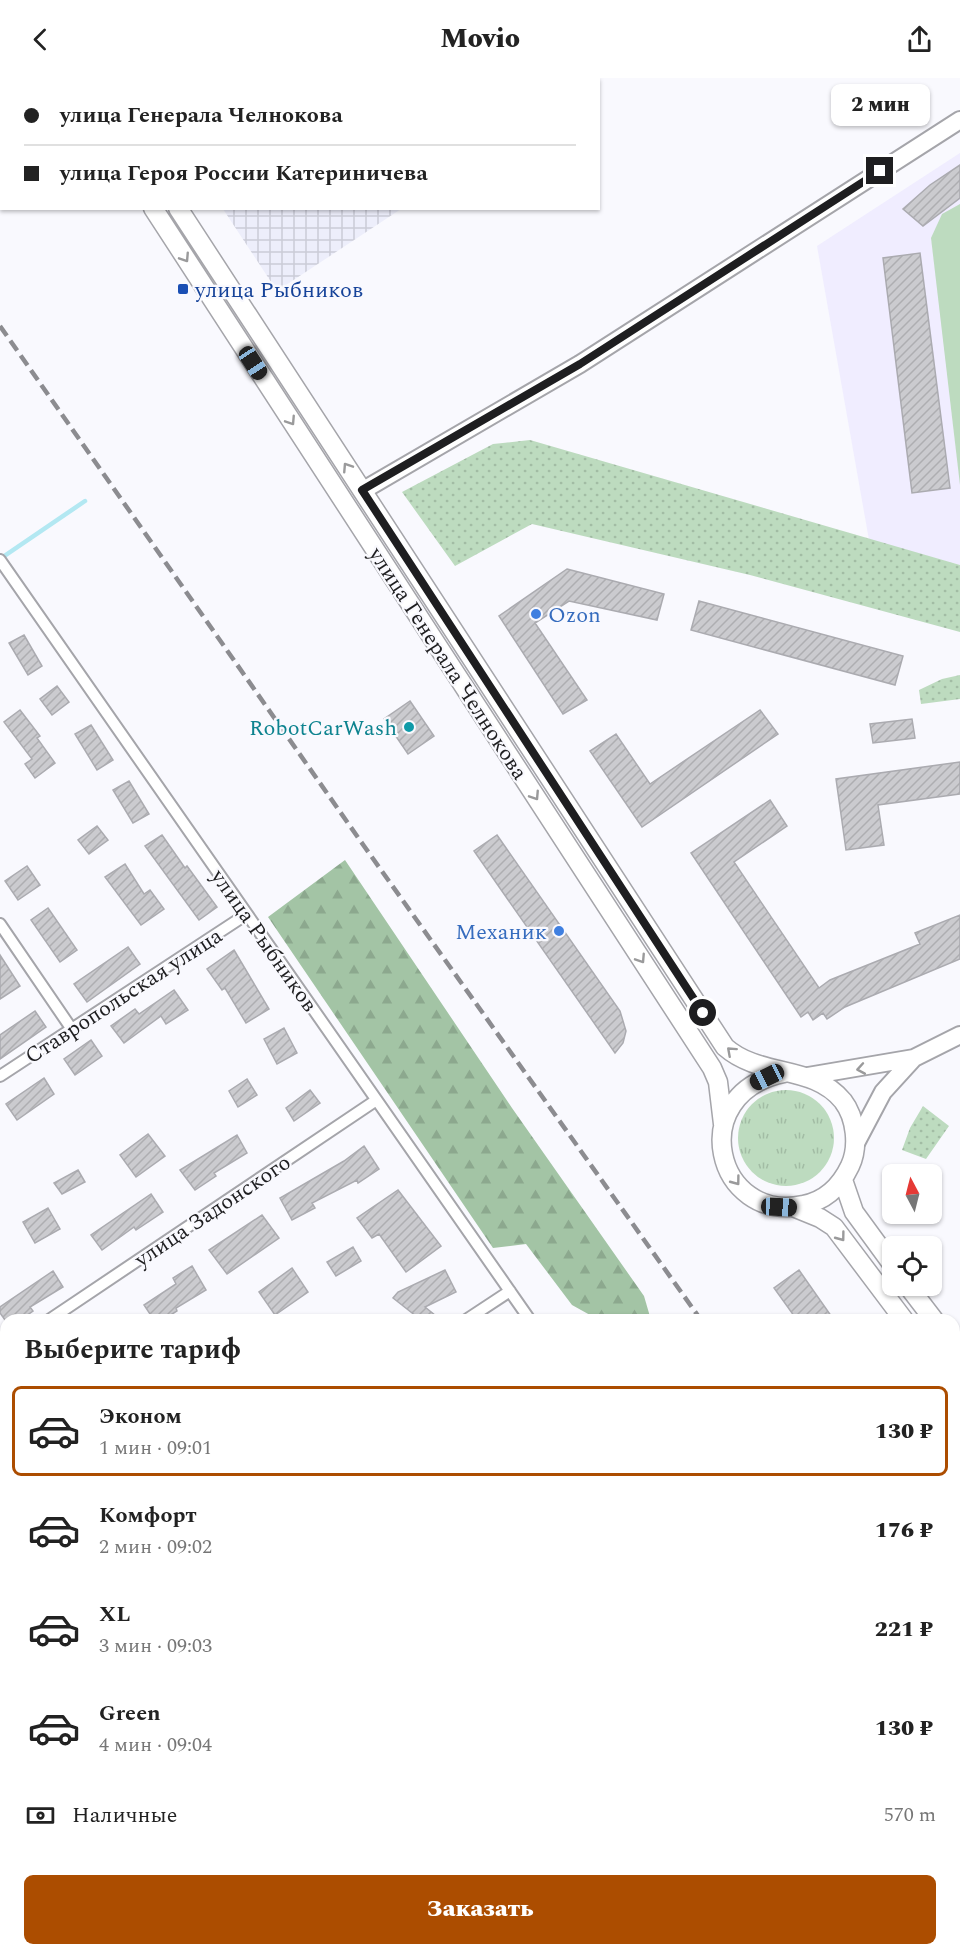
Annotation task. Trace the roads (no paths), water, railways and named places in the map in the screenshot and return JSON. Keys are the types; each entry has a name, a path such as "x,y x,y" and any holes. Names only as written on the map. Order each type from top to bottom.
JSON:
{"main road":[{"path":"362,490 580,364 960,120"},
{"name":"улица Генерала Челнокова","path":"154,210 712,1068 718,1082 723,1126 723,1157 733,1179 757,1199 820,1218 834,1227 899,1314"},
{"name":"улица Генерала Челнокова","path":"179,210 725,1047 746,1062 784,1073 808,1076 828,1086 844,1102 853,1123 855,1145 852,1163 843,1180 828,1195 792,1208"},
{"path":"808,1076 914,1058 960,1035"},
{"path":"855,1145 883,1092 914,1058"},
{"name":"улица Генерала Челнокова","path":"723,1126 738,1096 752,1084 784,1073"},
{"path":"843,1180 854,1212 882,1250"},
{"path":"916,1296 929,1314"}],"street":[{"name":"улица Рыбников","path":"0,560 375,1101 526,1314"},
{"name":"Ставропольская улица","path":"0,1076 247,914"},
{"path":"0,924 71,1028"},
{"name":"улица Задонского","path":"58,1314 375,1101"},
{"path":"475,1314 510,1291"}],"waterway":[{"path":"0,559 85,501"}],"railway":[{"path":"0,326 364,846 697,1314"}],"place":[{"name":"улица Рыбников","path":"183,289"},
{"name":"Ozon","path":"536,614"},
{"name":"RobotCarWash","path":"409,727"},
{"name":"Механик","path":"559,931"}]}
